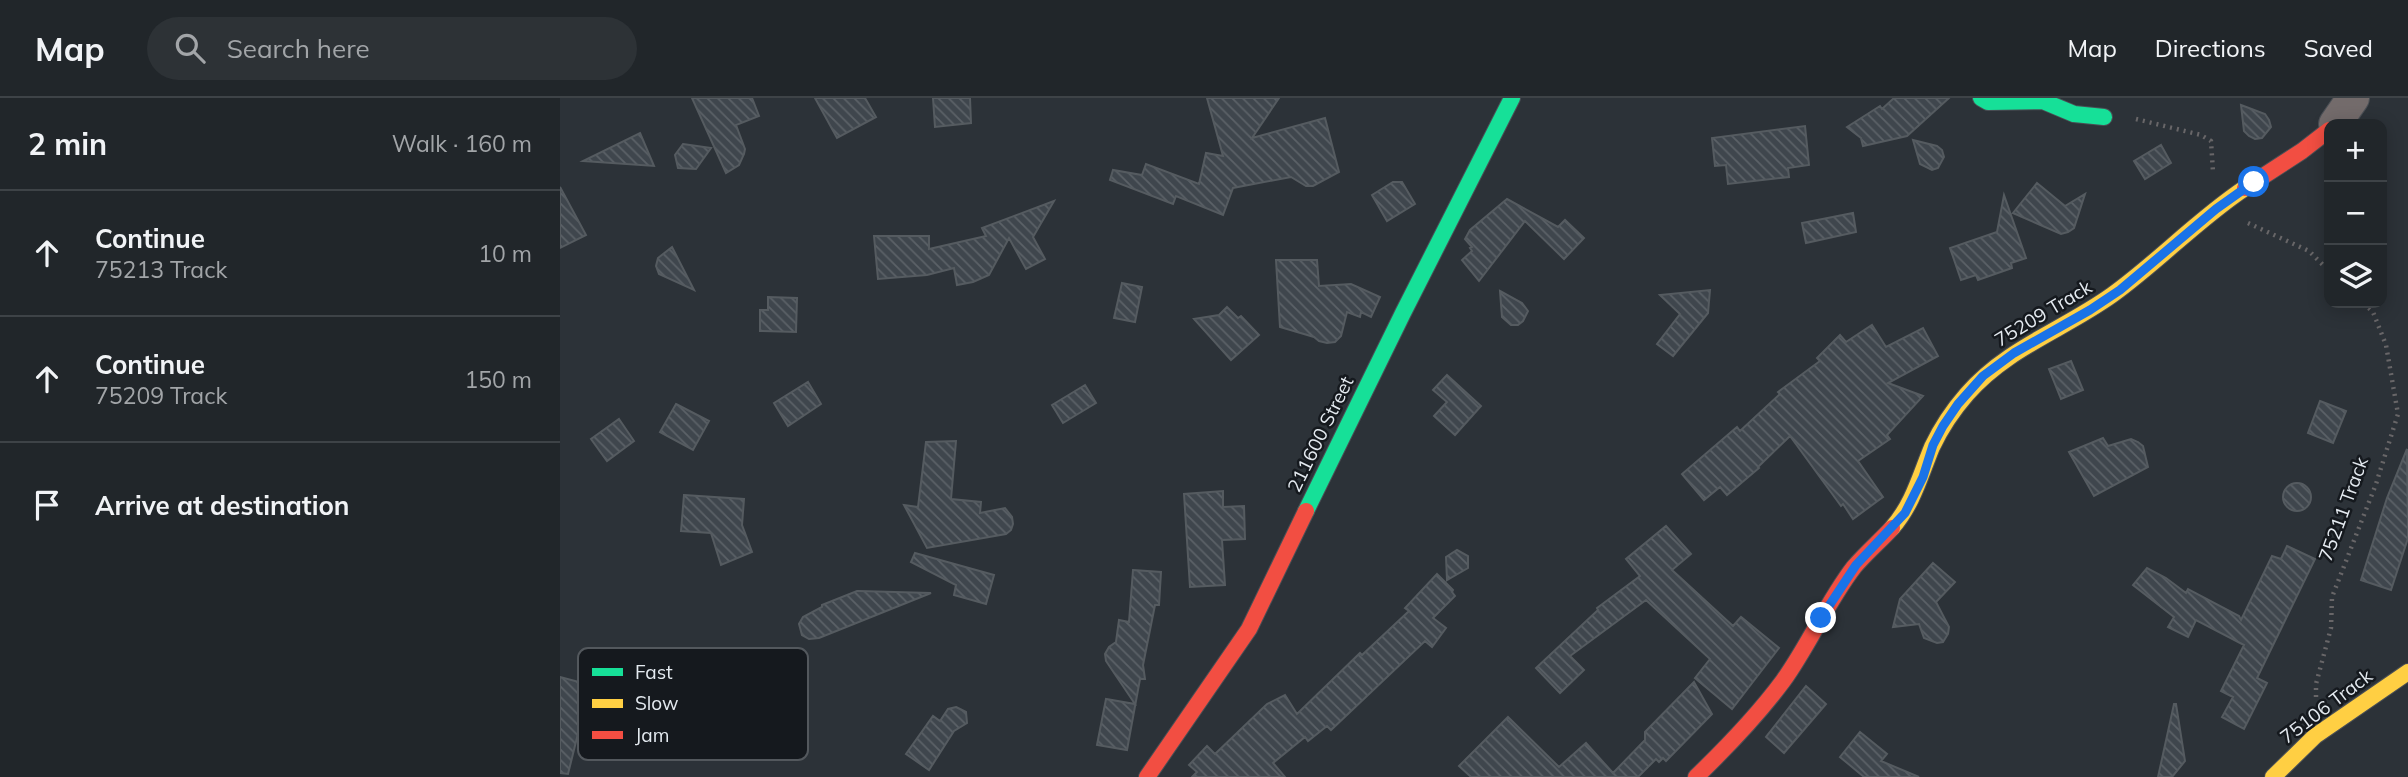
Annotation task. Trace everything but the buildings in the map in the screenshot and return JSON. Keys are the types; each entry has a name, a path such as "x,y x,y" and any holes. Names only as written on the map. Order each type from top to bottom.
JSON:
{"street":[{"name":"211600 Street","path":"1147,777 1249,629 1403,313 1512,98"},
{"path":"1981,98 1988,102 2043,101 2074,114 2104,117"},
{"path":"2338,119 2353,98"},
{"name":"75209 Track","path":"1696,777 1753,719 1795,665 1821,618 1856,565 1905,513 1943,426 1983,376 2014,353 2120,290 2216,209 2324,135"},
{"name":"75106 Track","path":"2273,777 2315,736 2408,672"}],"path":[{"name":"75211 Track","path":"2315,736 2316,684 2331,628 2333,597 2376,484 2398,414 2386,345 2373,312 2369,308"}],"traffic: fast":[{"path":"1306,511 1512,98"},
{"path":"1981,98 1988,102 2043,101 2074,114 2104,117"}],"traffic: slow":[{"path":"1892,528 1911,499 1943,426 1983,378 2018,352 2112,295 2245,188"},
{"path":"2273,777 2315,736 2408,672"}],"traffic: jam":[{"path":"2245,188 2324,134"},
{"path":"1147,777 1249,629 1306,511"},
{"path":"1696,777 1773,694 1844,580 1892,528"}],"route":[{"path":"1821,618 1856,565 1905,513 1943,426 1983,376 2014,353 2120,290 2216,209 2254,182"}]}
